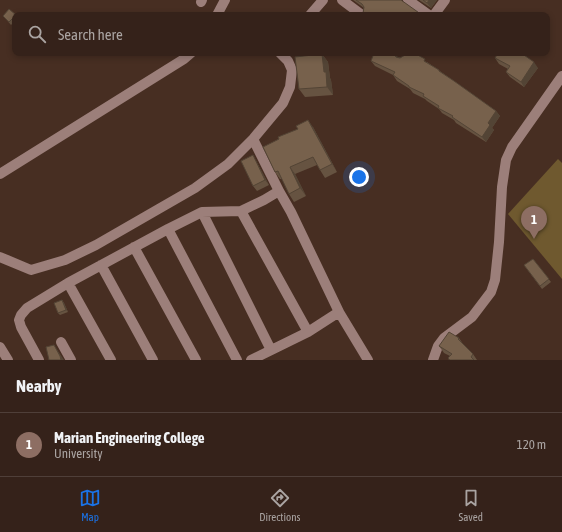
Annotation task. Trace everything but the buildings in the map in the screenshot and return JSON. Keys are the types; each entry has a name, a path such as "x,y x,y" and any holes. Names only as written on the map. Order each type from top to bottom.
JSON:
{"street":[{"path":"219,12 225,0"},
{"path":"313,12 323,0"},
{"path":"342,0 358,12"},
{"path":"408,0 425,12"},
{"path":"436,12 444,0"},
{"path":"0,174 188,56"},
{"path":"0,258 31,270 65,260 96,245 195,188 228,164 253,139 283,103 290,87 292,70 288,61 283,56"},
{"path":"433,360 438,346 444,338 472,317 491,292 495,280 502,187 506,160 512,147 562,76"},
{"path":"253,139 291,212 339,312 368,360"},
{"path":"40,360 21,327 19,320 27,308 68,283 202,212 241,211 279,191"},
{"path":"241,211 308,332"},
{"path":"202,212 271,350"},
{"path":"168,229 237,360"},
{"path":"134,247 196,360"},
{"path":"101,265 154,360"},
{"path":"68,283 111,360"},
{"path":"251,360 308,332 339,312"},
{"path":"62,342 71,360"},
{"path":"0,347 8,360"}],"shaded area":[{"path":"558,159 562,163 562,279 508,214"}],"place":[{"name":"Marian Engineering College","path":"534,239"}]}
